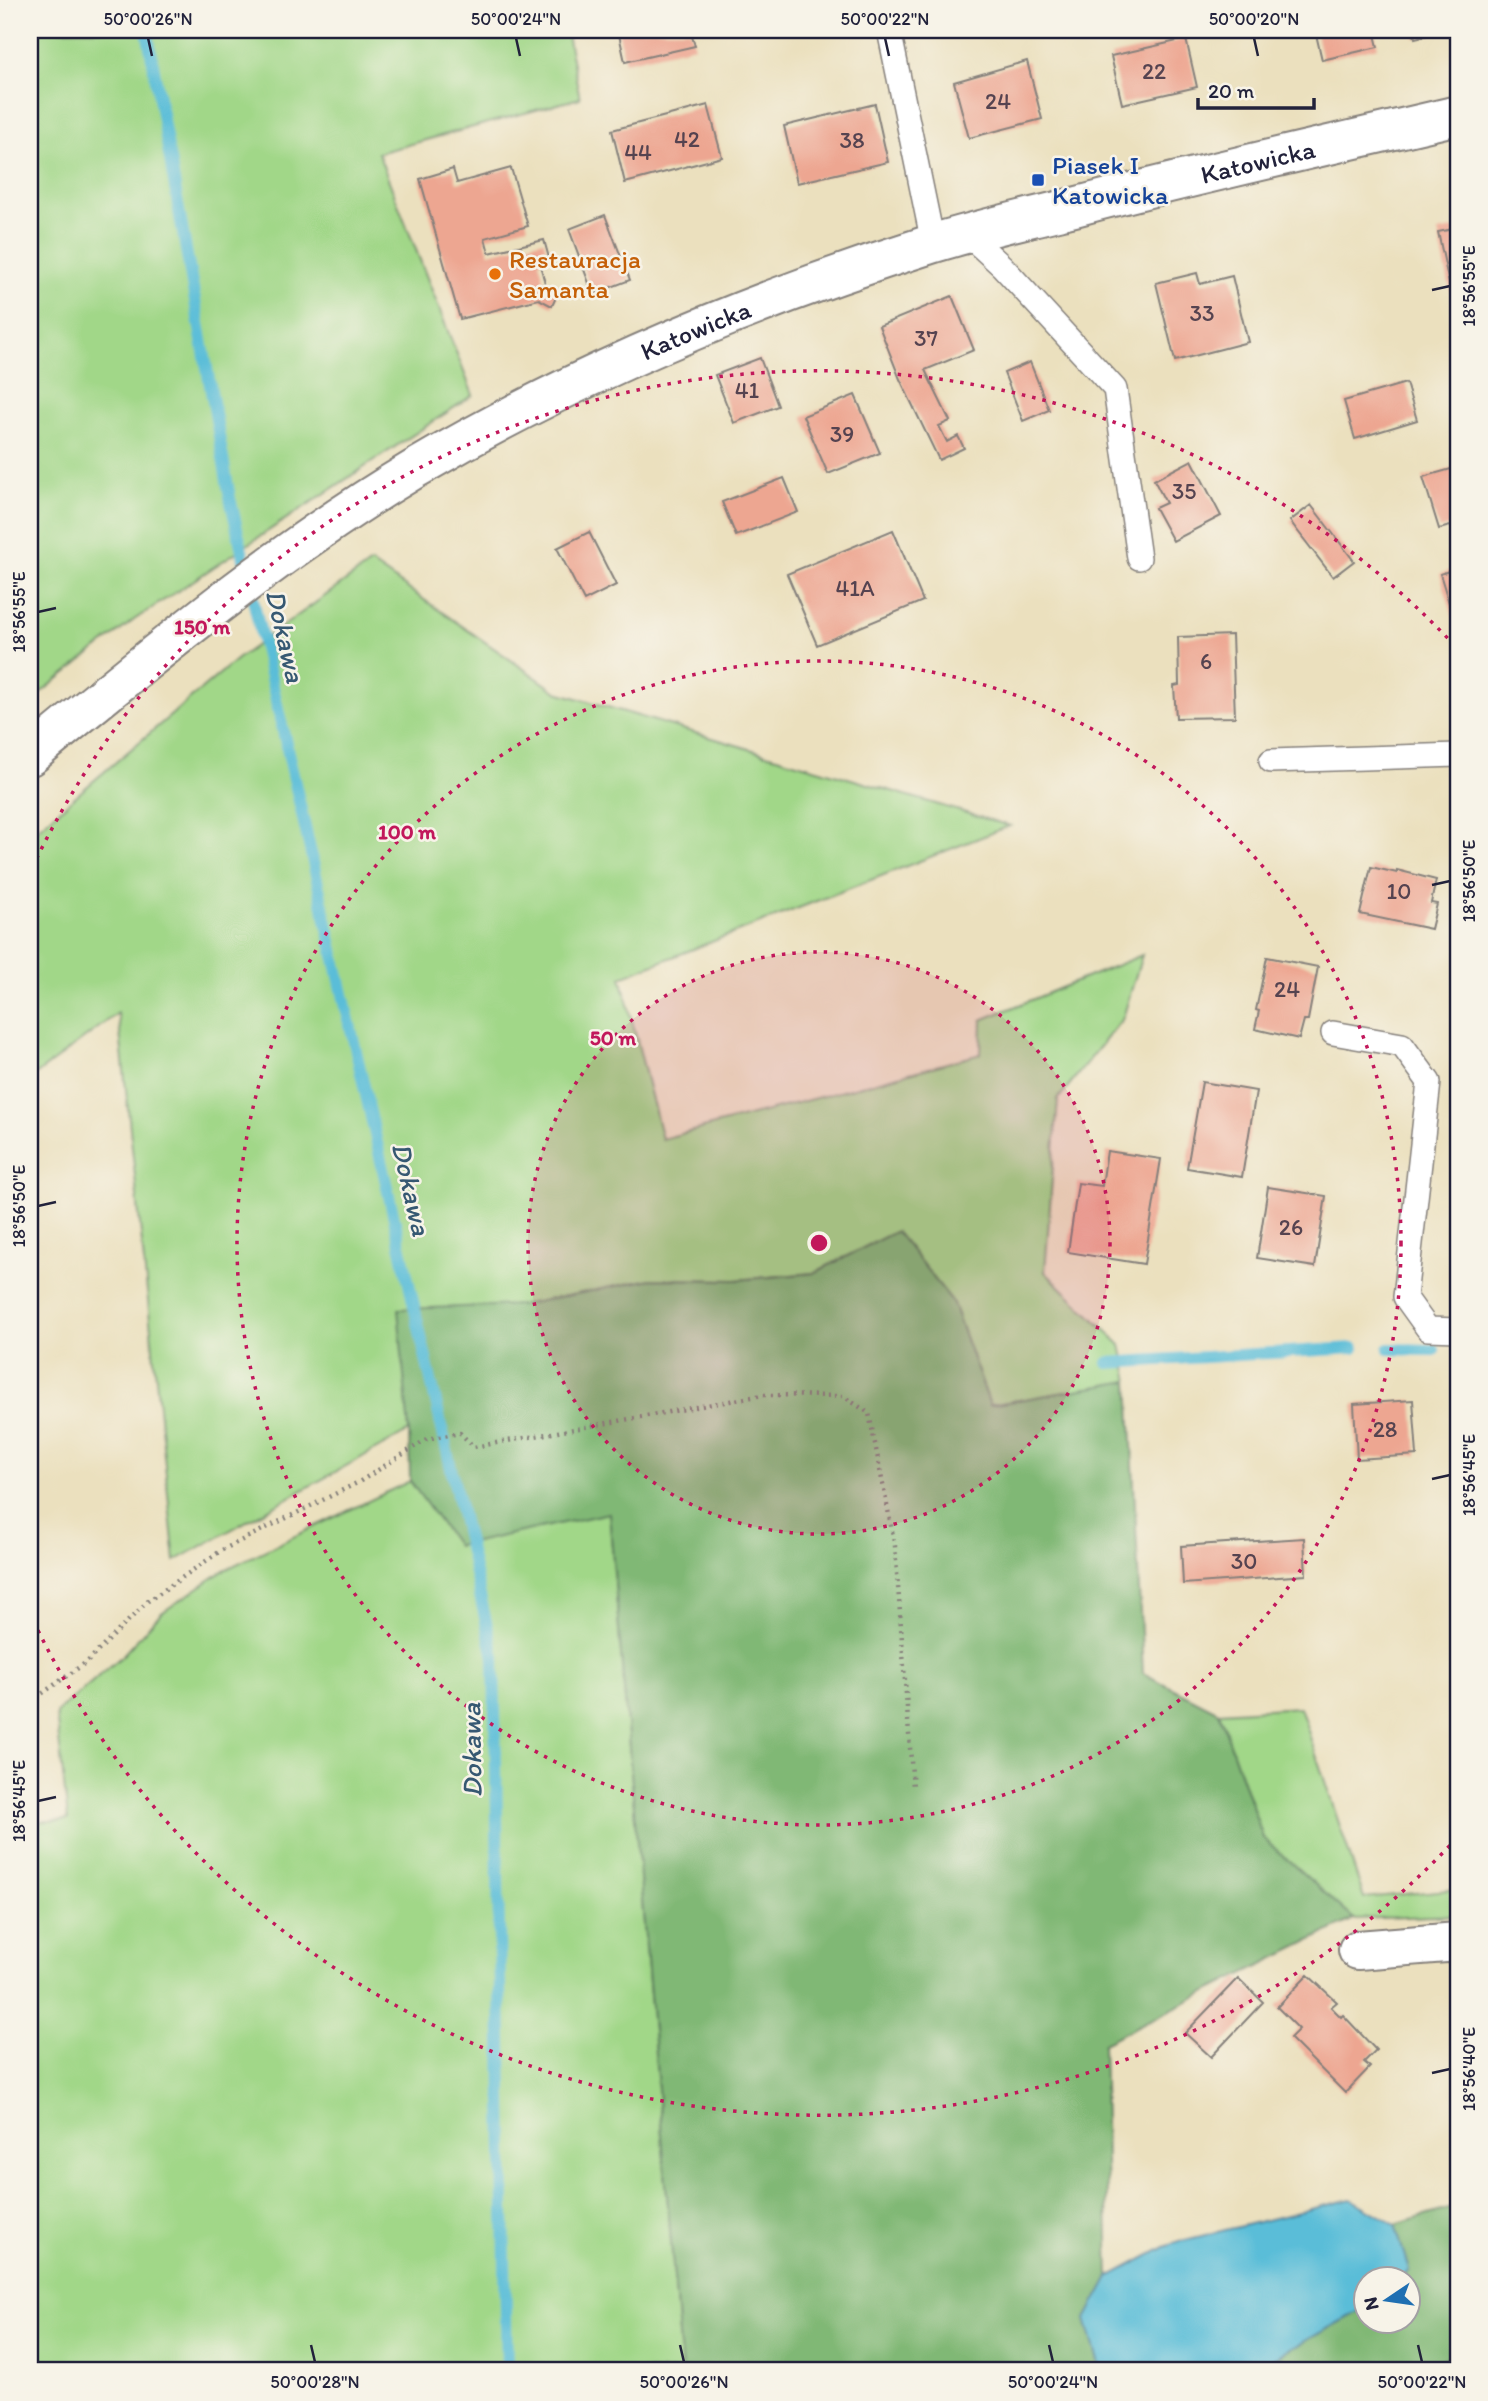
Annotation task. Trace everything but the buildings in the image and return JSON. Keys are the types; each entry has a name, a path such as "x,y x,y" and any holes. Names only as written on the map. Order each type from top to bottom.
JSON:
{"street":[{"name":"Katowicka","path":"30,756 198,619 305,540 412,471 522,409 657,345 804,286 950,239 1165,184 1458,116"},
{"path":"1358,1950 1458,1942"}],"lane":[{"path":"889,30 950,239 1002,266 1115,389 1139,558"},
{"path":"1271,761 1458,755"},
{"path":"1333,1033 1402,1045 1429,1082 1405,1297 1428,1329 1458,1331"}],"path":[{"path":"30,1690 40,1695 88,1661 148,1601 222,1550 359,1482 427,1439 460,1433 474,1447 763,1395 843,1396 869,1413 895,1546 913,1788"}],"green space":[{"path":"30,30 566,30 580,98 378,153 473,395 134,620 30,701"},
{"path":"371,563 557,692 1010,826 621,977 662,1139 981,1054 982,1020 1142,955 1123,1018 1058,1099 1045,1272 1121,1345 1129,1381 990,1405 952,1301 896,1232 814,1273 736,1280 651,1279 521,1306 399,1309 409,1431 175,1561 118,1013 30,1079 30,835 237,659"},
{"path":"896,1231 952,1301 990,1405 1129,1381 1143,1673 1219,1712 1263,1838 1354,1919 1103,2043 1109,2277 1086,2319 1101,2371 682,2371 609,1513 457,1546 410,1481 409,1431 398,1309 521,1305 651,1279 736,1280 814,1273"},
{"path":"410,1481 457,1546 609,1512 682,2371 30,2371 30,1822 68,1820 56,1713 122,1656 160,1614 224,1570"},
{"path":"1300,1707 1364,1898 1458,1889 1458,1915 1354,1919 1263,1838 1219,1712"},
{"path":"1458,2206 1458,2350 1425,2371 1251,2371 1352,2315 1352,2334 1422,2334 1422,2264 1407,2264 1395,2225"}],"water":[{"path":"1351,2199 1395,2225 1407,2264 1352,2264 1352,2315 1251,2371 1101,2371 1086,2319 1109,2277 1181,2241"}],"waterway":[{"name":"Dokawa","path":"147,30 230,498 494,1657 507,2371"},
{"path":"1108,1363 1354,1348"},
{"path":"1389,1349 1434,1350"}],"place":[{"name":"Piasek I Katowicka","path":"1038,180"},
{"name":"Restauracja Samanta","path":"495,274"}]}
